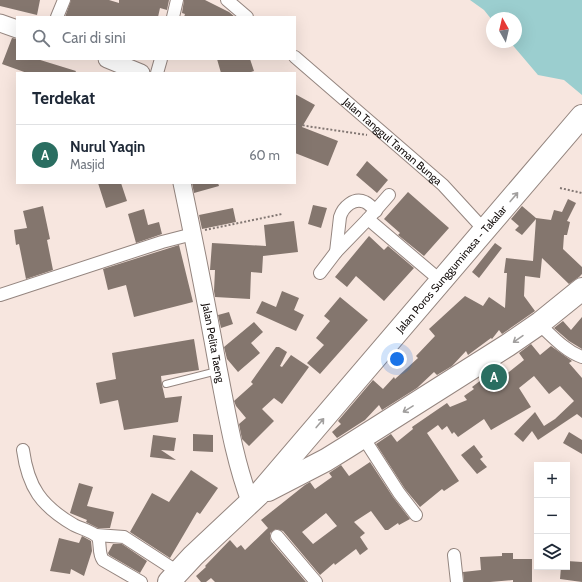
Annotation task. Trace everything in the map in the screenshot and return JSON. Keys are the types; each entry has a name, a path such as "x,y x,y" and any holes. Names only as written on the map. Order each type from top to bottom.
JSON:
{"highway":[{"name":"Jalan Poros Sungguminasa - Takalar","path":"173,577 254,498 487,229 579,119"},
{"name":"Jalan Poros Sungguminasa - Takalar","path":"254,498 326,460 363,438 539,324 582,289"},
{"path":"306,439 326,460"}],"street":[{"path":"57,16 64,0"},
{"path":"173,16 177,0"},
{"path":"227,0 246,16"},
{"path":"0,23 16,29"},
{"name":"Jalan Tanggul Taman Bunga","path":"296,59 443,185 477,222 487,229"},
{"path":"109,60 139,72"},
{"path":"157,72 161,60"},
{"name":"Jalan Pelita Taeng","path":"182,184 225,407 238,465 254,498"},
{"path":"320,273 336,252 389,195"},
{"path":"336,252 340,217 342,212 348,205 359,201 365,202 372,215 441,281"},
{"path":"0,295 162,242 193,234"},
{"path":"539,324 563,346 576,355 582,357"},
{"path":"363,438 399,494 416,515"},
{"path":"23,450 25,467 30,481 38,495 62,518 81,529 96,535 124,538 148,552 173,577"},
{"path":"96,535 100,542 100,556 102,560 141,582"},
{"path":"277,536 316,582"},
{"path":"454,555 458,582"}],"lane":[{"path":"166,384 219,371"}],"path":[{"path":"296,123 351,134 388,138"},
{"path":"560,188 582,193"},
{"path":"193,234 282,214"}],"water":[{"path":"470,0 582,0 582,95 564,80 538,75 515,48 522,48 522,12 486,12"}],"building":[{"path":"0,0 40,0 37,15 0,6"},
{"path":"71,0 109,0 119,3 119,0 169,0 167,10 160,8 158,16 65,16"},
{"path":"184,0 205,0 234,16 184,16 185,14 182,13"},
{"path":"12,38 16,39 16,60 40,60 76,71 24,72 2,64"},
{"path":"217,60 250,60 254,71 251,72 221,72"},
{"path":"296,95 315,105 302,127 338,141 328,166 296,153"},
{"path":"367,161 388,180 377,193 356,175"},
{"path":"98,184 121,184 127,201 106,208"},
{"path":"192,184 218,184 219,186 194,193"},
{"path":"408,192 449,228 424,256 398,235 400,233 384,219"},
{"path":"568,199 576,203 567,221 570,222 567,235 564,235 563,249 582,267 582,274 569,284 542,258 540,278 525,276 524,296 535,311 502,334 499,330 492,339 491,338 468,355 466,351 452,366 437,375 434,372 417,388 382,410 379,405 365,420 337,438 332,432 341,424 338,421 373,380 383,389 394,377 395,379 418,358 416,356 435,336 429,329 465,296 483,306 489,297 505,308 507,273 504,273 506,258 533,261 536,219 522,235 515,230 519,226 511,219 522,206 536,218 551,220 554,210 562,212"},
{"path":"313,205 327,208 321,228 308,224"},
{"path":"43,206 50,239 47,240 53,270 26,279 19,244 16,245 14,230 27,228 23,211"},
{"path":"233,208 236,222 202,229 199,215"},
{"path":"144,209 148,225 159,222 162,234 136,243 128,214"},
{"path":"294,221 298,252 263,256 262,273 251,272 250,299 215,297 215,270 210,270 212,243 266,246 264,225"},
{"path":"369,236 384,250 388,246 414,268 384,301 356,276 347,287 335,277"},
{"path":"495,243 502,248 479,278 472,272"},
{"path":"179,245 193,302 134,317 126,285 108,290 103,269"},
{"path":"282,291 299,298 294,310 304,315 296,331 256,313 262,301 276,307"},
{"path":"340,297 368,320 320,374 307,363 324,345 316,338 330,321 324,316"},
{"path":"229,312 233,324 221,328 218,315"},
{"path":"582,317 582,349 569,341 554,328 563,321 571,330"},
{"path":"254,322 263,332 251,343 260,353 238,372 227,359 224,347"},
{"path":"194,339 199,370 161,376 165,398 182,396 178,422 124,430 118,400 100,404 96,383 116,379 112,353"},
{"path":"531,344 540,355 551,346 572,361 569,363 582,378 582,418 577,414 538,440 532,431 523,442 514,434 535,412 544,426 555,419 574,401 560,386 549,394 534,376 519,388 531,407 491,430 484,419 458,437 454,432 452,434 447,426 442,430 438,425 427,433 459,481 444,491 442,489 420,507 405,489 376,444 391,434 397,442 413,429 412,427 447,403 450,407 467,400 464,396 474,389 472,387 497,368 504,376 524,360 519,353"},
{"path":"276,347 279,347 287,352 280,366 282,367 291,355 309,367 282,404 274,398 262,409 274,421 249,446 242,439 239,424 246,418 236,406 234,401 253,384 251,382"},
{"path":"569,432 582,440 582,454 563,443"},
{"path":"193,434 213,435 213,452 193,451"},
{"path":"153,435 176,438 174,451 161,450 176,460 150,457"},
{"path":"474,445 483,457 480,459 487,467 477,474 461,455"},
{"path":"370,462 393,497 410,519 399,525 398,523 388,530 385,530 371,511 354,522 365,533 360,537 368,549 360,555 356,549 335,565 334,563 320,575 283,531 276,529 270,533 271,541 306,582 215,582 211,578 206,582 201,582 196,576 230,540 237,548 241,545 245,550 268,528 261,520 305,485 310,482 315,489 332,477 329,473 341,465 349,476","holes":["326,513 337,526 313,544 302,532"]},
{"path":"191,470 218,488 200,514 197,512 170,558 130,532 152,493 169,502"},
{"path":"79,483 93,487 87,506 114,512 110,528 98,528 86,522 87,520 70,513"},
{"path":"82,536 91,541 92,551 84,576 71,569 70,574 50,571 59,538 79,543"},
{"path":"113,544 122,544 147,561 140,573 109,555 108,553"},
{"path":"502,553 513,553 513,559 532,559 532,582 513,582 513,580 464,582 463,572 481,570 480,557 502,556"},
{"path":"570,561 582,562 582,582 560,579 561,570 570,570"}],"place":[{"name":"Nurul Yaqin","path":"494,377"}]}
